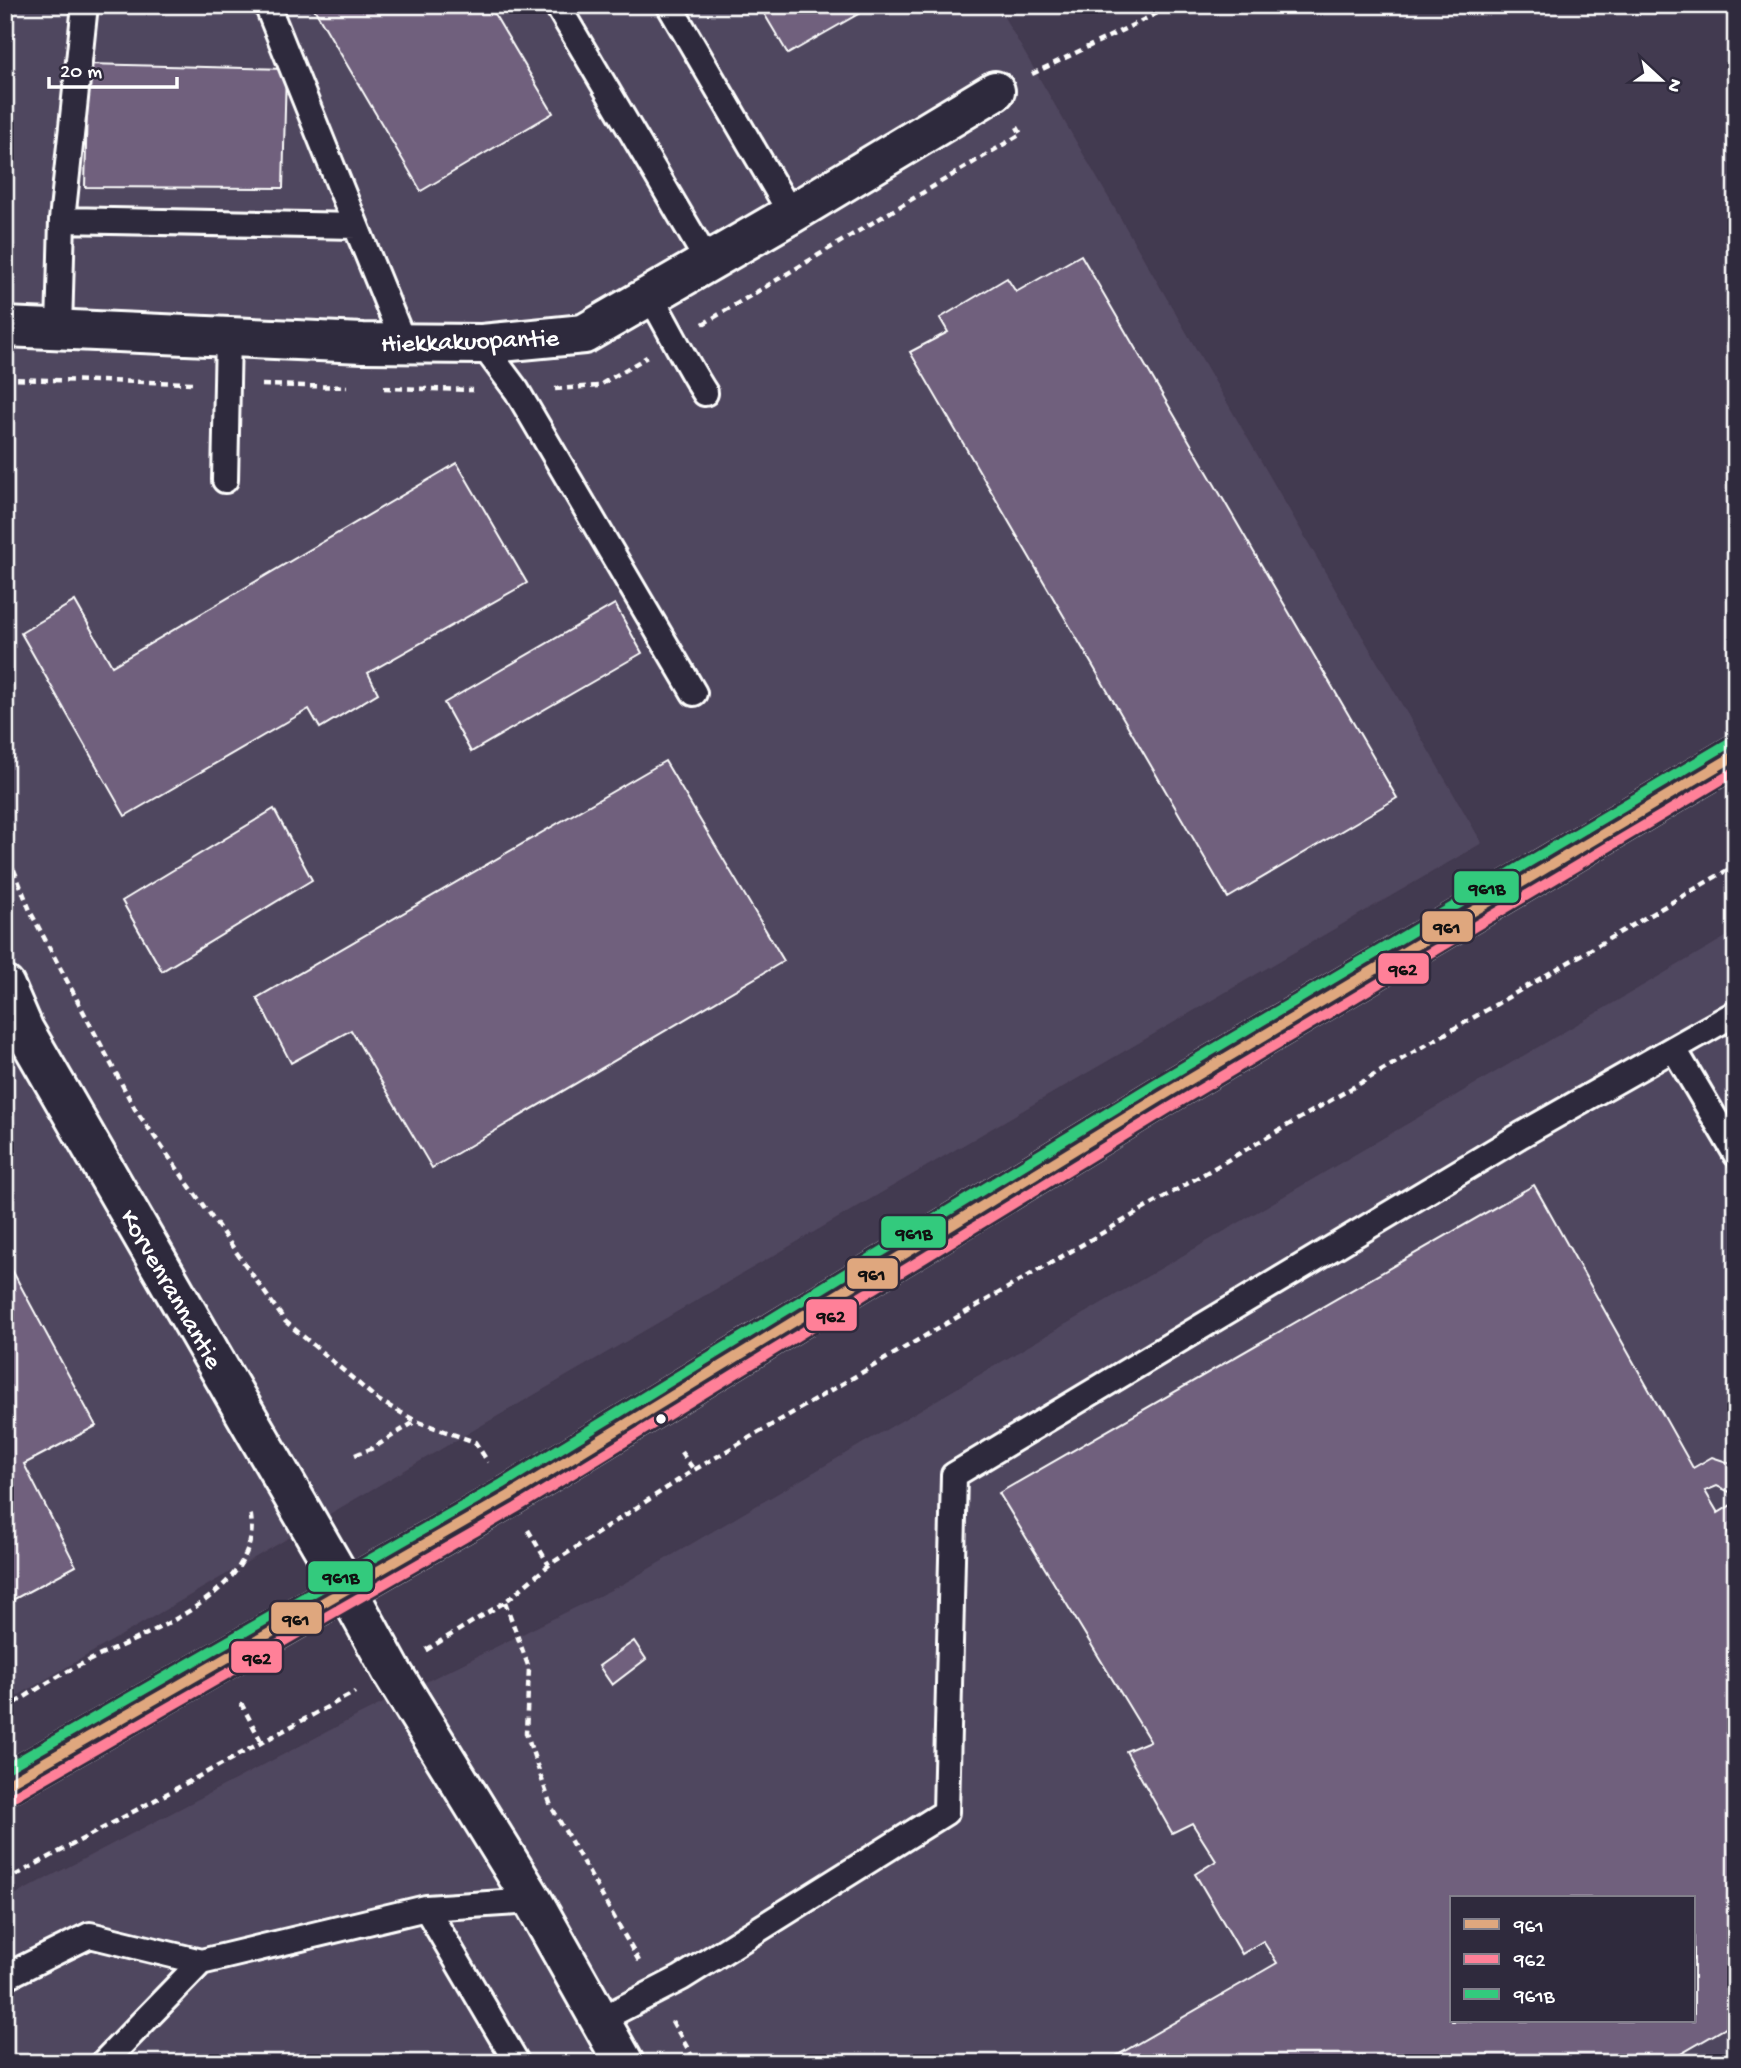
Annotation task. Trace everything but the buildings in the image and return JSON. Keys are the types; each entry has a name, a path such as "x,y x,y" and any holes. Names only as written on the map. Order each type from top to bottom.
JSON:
{"street":[{"name":"Hiekkakuopantie","path":"5,327 404,344 482,344 584,334 790,215 995,91"},
{"path":"5,1785 509,1496 1150,1103 1736,755"},
{"name":"Korvenrannantie","path":"5,986 24,1030 392,1672 533,1901 624,2063"}],"lane":[{"path":"59,329 62,220 85,5"},
{"path":"267,5 404,344"},
{"path":"557,5 708,262"},
{"path":"669,5 790,215"},
{"path":"62,220 356,226"},
{"path":"650,296 705,393"},
{"path":"225,480 228,335"},
{"path":"482,344 517,391 694,693"},
{"path":"598,2021 681,1978 946,1812 954,1475 1510,1142 1736,1013"},
{"path":"1674,1049 1736,1154"},
{"path":"5,1977 90,1935 201,1962 426,1908 533,1901"},
{"path":"426,1908 517,2063"},
{"path":"103,2063 201,1962"}],"path":[{"path":"5,34 13,5"},
{"path":"995,91 1174,5"},
{"path":"5,847 31,914 135,1110 285,1321 377,1400 416,1421 475,1442 549,1565"},
{"path":"5,1881 392,1672 505,1602 549,1565 694,1470 1736,865"},
{"path":"355,1455 373,1448 416,1421"},
{"path":"681,1452 694,1470"},
{"path":"5,1710 74,1668 187,1613 217,1593 236,1572 248,1545 251,1513"},
{"path":"505,1602 530,1668 526,1733 551,1806 696,2063"},
{"path":"241,1703 262,1743"}],"shaded area":[{"path":"5,5 997,5 1482,843 5,1703"},
{"path":"1736,931 1736,2063 5,2063 5,1900 359,1715 623,1584"}],"transit line":[{"name":"961B","path":"5,1769 502,1484 1155,1084 1729,743"},
{"name":"961","path":"5,1785 509,1496 1162,1096 1736,755"},
{"name":"962","path":"12,1797 516,1508 1169,1108 1736,771"}]}
